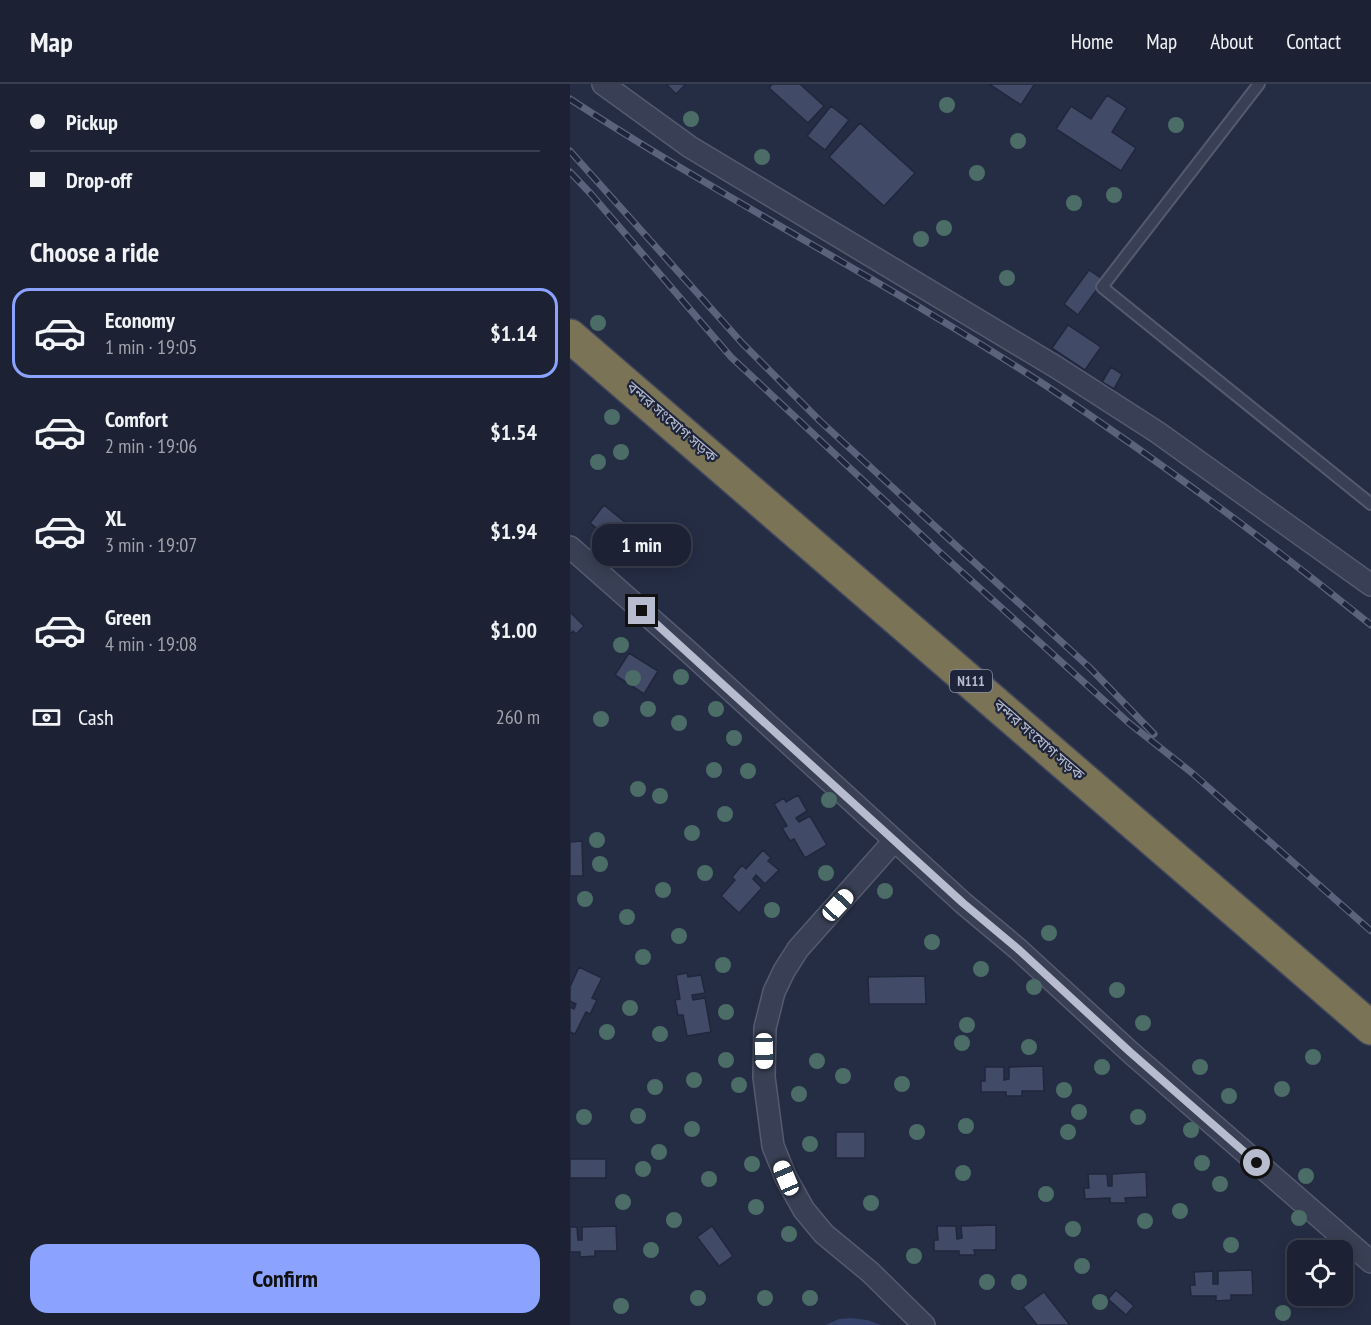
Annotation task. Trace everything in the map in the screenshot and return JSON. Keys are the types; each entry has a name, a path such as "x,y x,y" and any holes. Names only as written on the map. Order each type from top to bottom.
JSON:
{"highway":[{"name":"বন্দর সংযোগ সড়ক","path":"570,336 674,423 1371,1028"}],"street":[{"path":"603,84 690,147 1056,368 1157,432 1371,585"},
{"path":"570,547 690,653 963,903 1371,1262"},
{"path":"894,841 798,950 784,971 774,992 765,1028 764,1077 773,1146 786,1178 804,1210 824,1234 870,1272 924,1325"}],"lane":[{"path":"1259,84 1102,287 1371,504"}],"water":[{"path":"851,1318 881,1325 825,1325 839,1319"}],"building":[{"path":"666,84 686,84 676,94"},
{"path":"772,84 800,84 824,106 808,123 769,88"},
{"path":"989,84 1033,84 1034,85 1021,105"},
{"path":"1107,95 1127,108 1112,132 1136,148 1121,171 1056,129 1071,106 1091,119"},
{"path":"831,106 849,120 825,150 807,136"},
{"path":"860,123 915,173 884,206 829,157"},
{"path":"1089,270 1104,280 1078,315 1064,304"},
{"path":"1068,325 1101,347 1085,370 1052,348"},
{"path":"1111,367 1122,374 1114,389 1102,382"},
{"path":"604,505 647,540 634,557 590,523"},
{"path":"570,612 584,626 576,634 573,631 570,634"},
{"path":"629,653 658,671 644,694 615,675"},
{"path":"798,795 807,811 796,818 799,822 810,816 827,845 805,858 794,839 790,841 782,828 787,826 774,804 784,798 786,802"},
{"path":"582,841 583,876 570,876 570,842"},
{"path":"763,850 771,858 768,861 779,870 765,884 756,875 753,879 762,888 739,913 721,896 735,880 732,877 742,865 746,869"},
{"path":"579,967 602,978 592,998 597,1000 590,1014 586,1012 575,1034 570,1032 570,1007 574,1009 576,1004 570,1001 570,987"},
{"path":"687,973 688,977 701,975 705,993 692,995 693,1000 705,998 711,1032 687,1036 683,1015 678,1015 675,1000 680,999 676,975"},
{"path":"925,976 926,1004 869,1004 868,977"},
{"path":"1043,1066 1044,1091 1022,1091 1022,1096 1006,1096 1006,1092 981,1092 981,1081 985,1081 985,1067 1004,1067 1004,1080 1009,1079 1009,1067"},
{"path":"836,1132 865,1132 865,1158 836,1158"},
{"path":"570,1159 606,1159 606,1178 570,1178"},
{"path":"1146,1172 1147,1197 1125,1198 1126,1203 1110,1203 1110,1198 1085,1199 1084,1188 1089,1188 1088,1174 1107,1174 1108,1186 1112,1186 1112,1174"},
{"path":"996,1225 996,1250 974,1250 975,1255 959,1255 959,1251 934,1251 934,1240 938,1240 937,1226 956,1226 957,1239 962,1238 961,1226"},
{"path":"616,1226 617,1251 595,1251 595,1256 580,1257 580,1252 570,1252 570,1227 577,1227 578,1240 582,1240 582,1227"},
{"path":"712,1226 733,1256 719,1266 697,1237"},
{"path":"1252,1270 1253,1295 1231,1295 1231,1300 1216,1301 1216,1296 1191,1296 1190,1285 1195,1285 1194,1272 1213,1271 1213,1284 1218,1284 1218,1271"},
{"path":"1116,1290 1134,1306 1126,1315 1108,1299"},
{"path":"1044,1292 1070,1325 1037,1325 1023,1307"}],"railway":[{"path":"570,99 1045,385 1211,501 1371,625"},
{"path":"570,151 742,343 820,421 1090,668 1154,734"},
{"path":"570,172 731,357 944,556 1129,723 1192,773 1371,931"}],"route":[{"path":"642,611 963,903 1018,949 1130,1052 1257,1163"}]}
